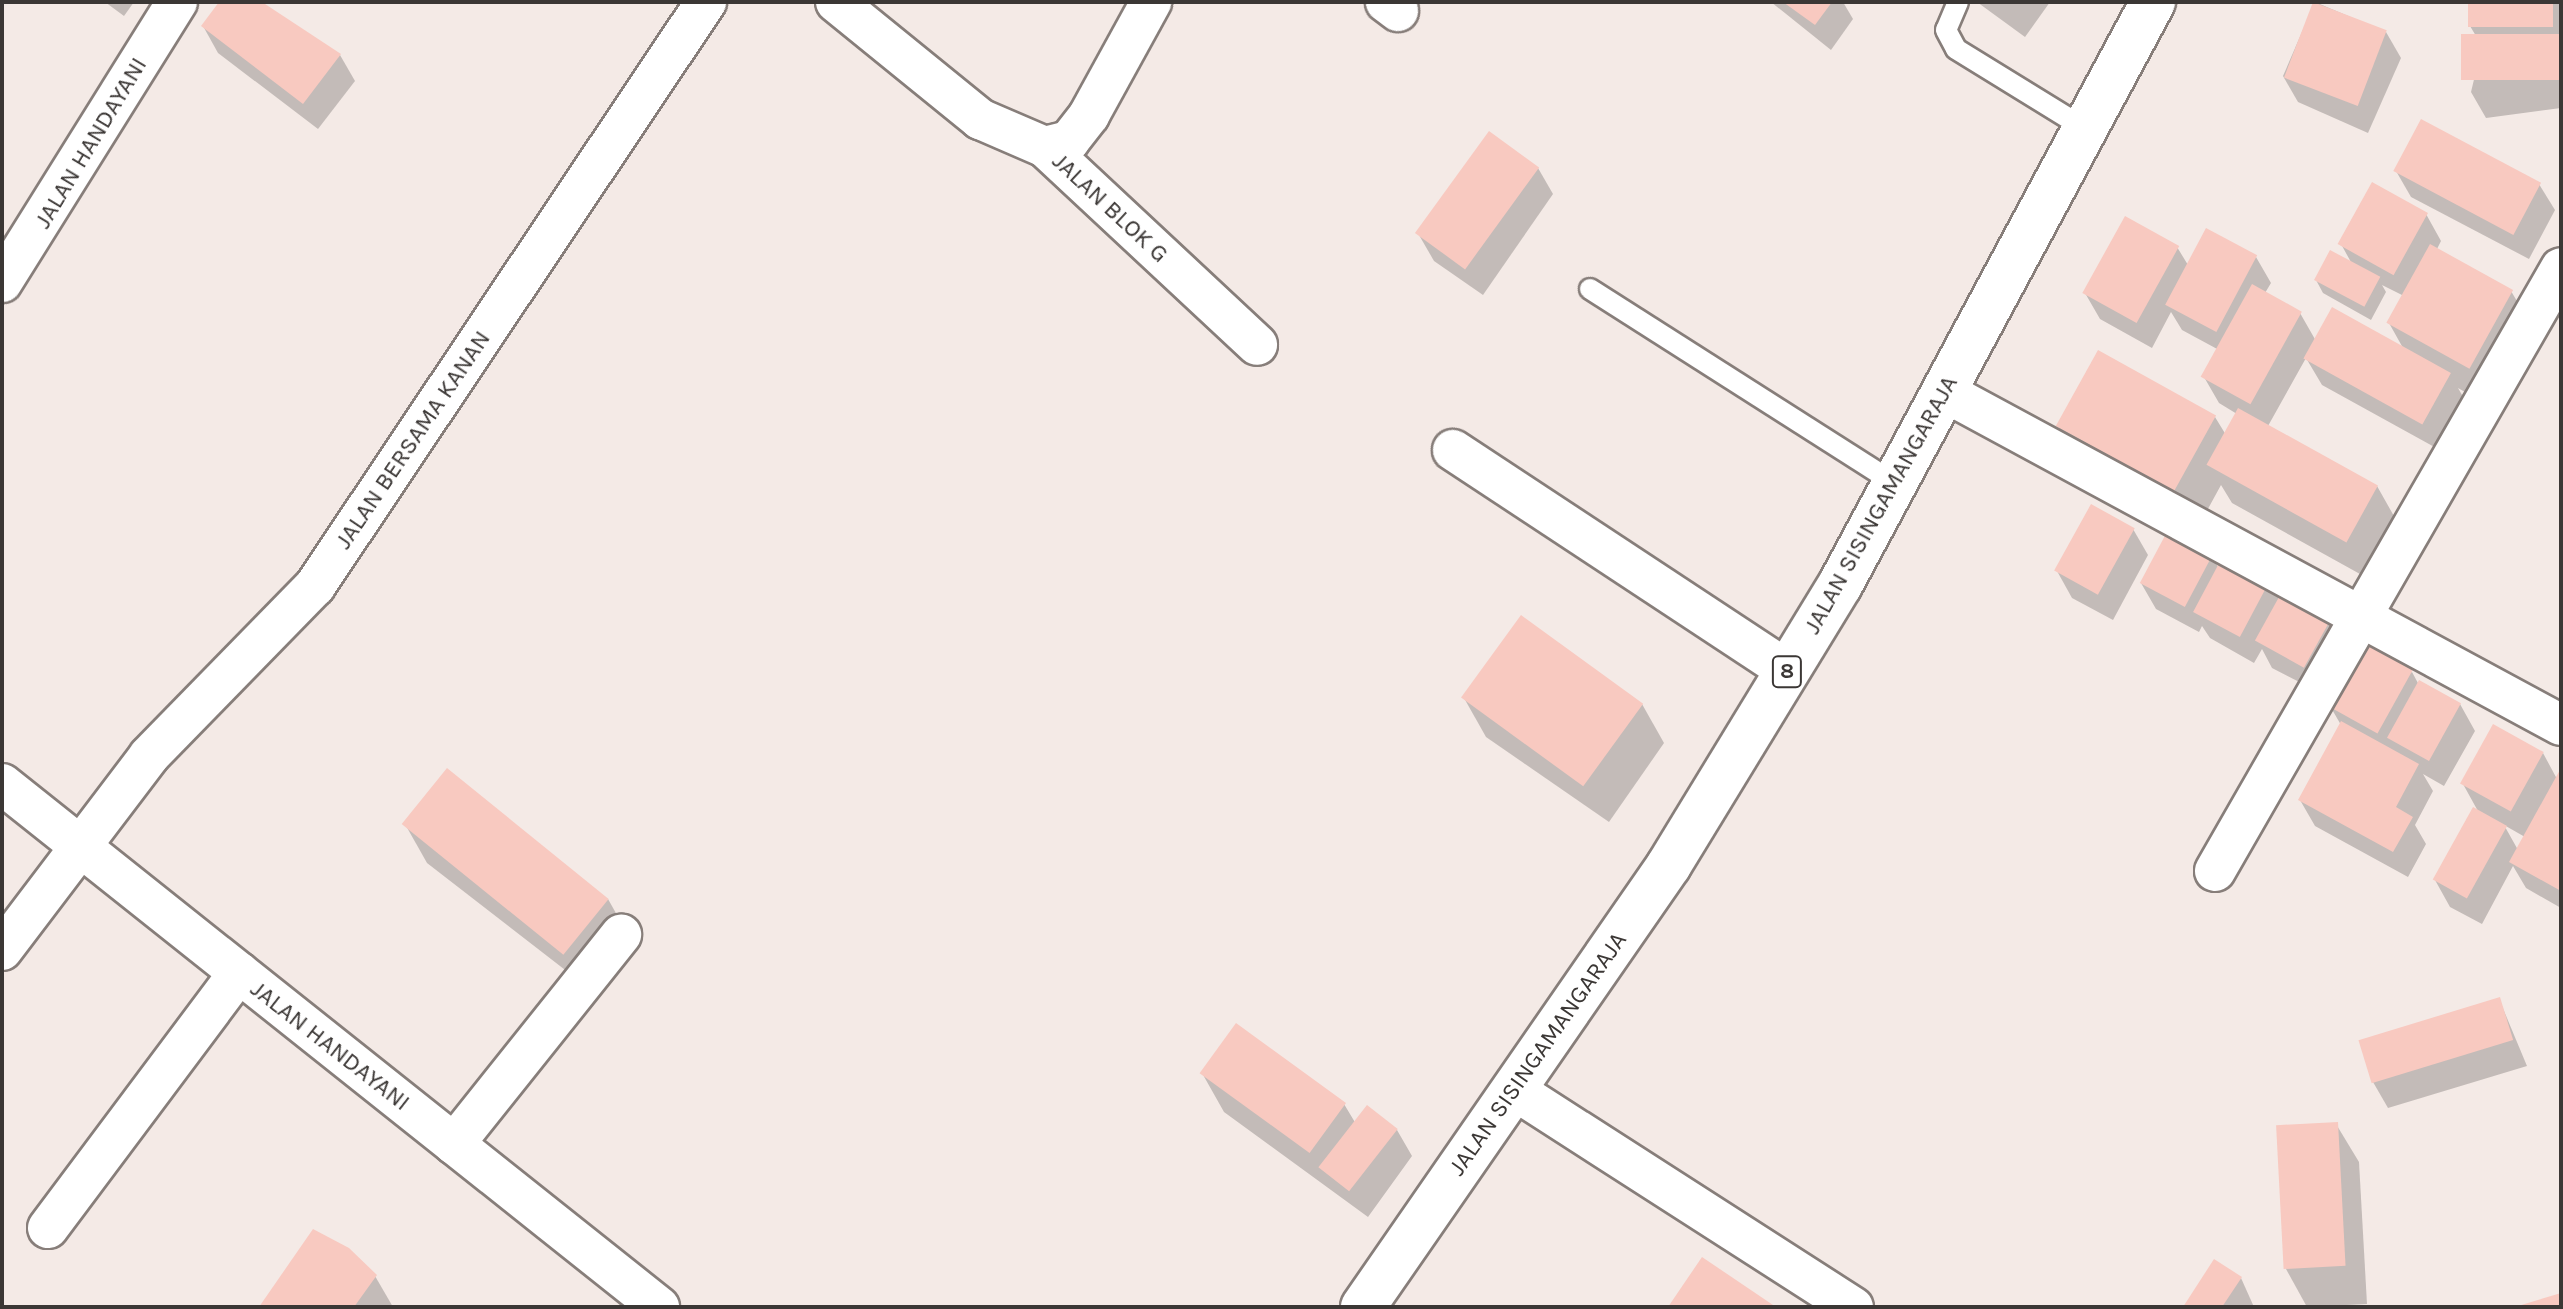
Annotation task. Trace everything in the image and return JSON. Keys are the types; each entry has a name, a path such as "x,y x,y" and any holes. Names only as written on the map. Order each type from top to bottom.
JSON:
{"highway":[{"name":"JALAN SISINGAMANGARAJA","path":"1363,1307 1669,865 1788,671 1945,392 2153,2"}],"street":[{"name":"JALAN HANDAYANI","path":"2,282 177,2"},
{"name":"JALAN BERSAMA KANAN","path":"2,950 149,756 315,586 706,2"},
{"name":"JALAN BLOK G","path":"836,2 980,119 1045,147 1257,345"},
{"path":"1045,147 1069,141 1089,115 1151,2"},
{"path":"2215,871 2356,618 2561,268"},
{"path":"1945,392 2356,618 2561,725"},
{"path":"1453,450 1788,671"},
{"name":"JALAN HANDAYANI","path":"2,784 454,1144 614,1293 659,1307"},
{"path":"454,1144 621,935"},
{"path":"48,1228 239,973"},
{"path":"1513,1089 1853,1307"}],"lane":[{"path":"1958,2 1946,30 1956,49 2086,129"},
{"path":"1590,289 1895,483"}],"building":[{"path":"219,2 262,2 341,54 303,104 201,26"},
{"path":"1783,2 1832,2 1815,25"},
{"path":"2313,2 2387,30 2358,106 2284,78"},
{"path":"2468,2 2553,2 2553,27 2468,27"},
{"path":"2461,34 2561,34 2561,80 2461,80"},
{"path":"2421,119 2541,183 2513,235 2393,171"},
{"path":"1489,131 1539,167 1465,269 1415,233"},
{"path":"2372,182 2428,213 2394,275 2338,244"},
{"path":"2125,216 2179,246 2137,323 2082,293"},
{"path":"2206,228 2257,255 2216,332 2165,305"},
{"path":"2430,244 2513,290 2469,369 2386,323"},
{"path":"2330,250 2380,277 2364,307 2314,280"},
{"path":"2252,284 2302,312 2250,404 2201,377"},
{"path":"2332,307 2451,373 2422,425 2303,359"},
{"path":"2098,350 2216,415 2174,492 2056,426"},
{"path":"2238,408 2378,486 2346,542 2206,465"},
{"path":"2091,504 2135,528 2098,595 2054,570"},
{"path":"2168,530 2213,554 2185,607 2140,583"},
{"path":"2225,552 2272,577 2240,637 2193,612"},
{"path":"2284,588 2333,615 2304,668 2255,640"},
{"path":"1521,615 1643,704 1583,786 1461,698"},
{"path":"2363,642 2413,670 2377,733 2328,706"},
{"path":"2419,680 2461,703 2429,761 2387,738"},
{"path":"2341,721 2419,764 2396,807 2413,817 2393,852 2298,800"},
{"path":"2493,724 2544,752 2511,812 2460,783"},
{"path":"447,768 609,899 563,955 402,824"},
{"path":"2561,768 2561,891 2509,862"},
{"path":"2473,807 2507,826 2467,899 2433,880"},
{"path":"2500,997 2513,1040 2372,1083 2358,1040"},
{"path":"1236,1023 1346,1103 1310,1153 1200,1073"},
{"path":"1367,1105 1398,1129 1349,1191 1318,1167"},
{"path":"2338,1122 2346,1266 2284,1269 2276,1125"},
{"path":"313,1229 349,1248 377,1275 354,1307 259,1307"},
{"path":"1702,1257 1776,1307 1668,1307"},
{"path":"2214,1259 2242,1277 2222,1307 2183,1307"},
{"path":"2561,1293 2561,1307 2518,1307 2518,1306"}]}
